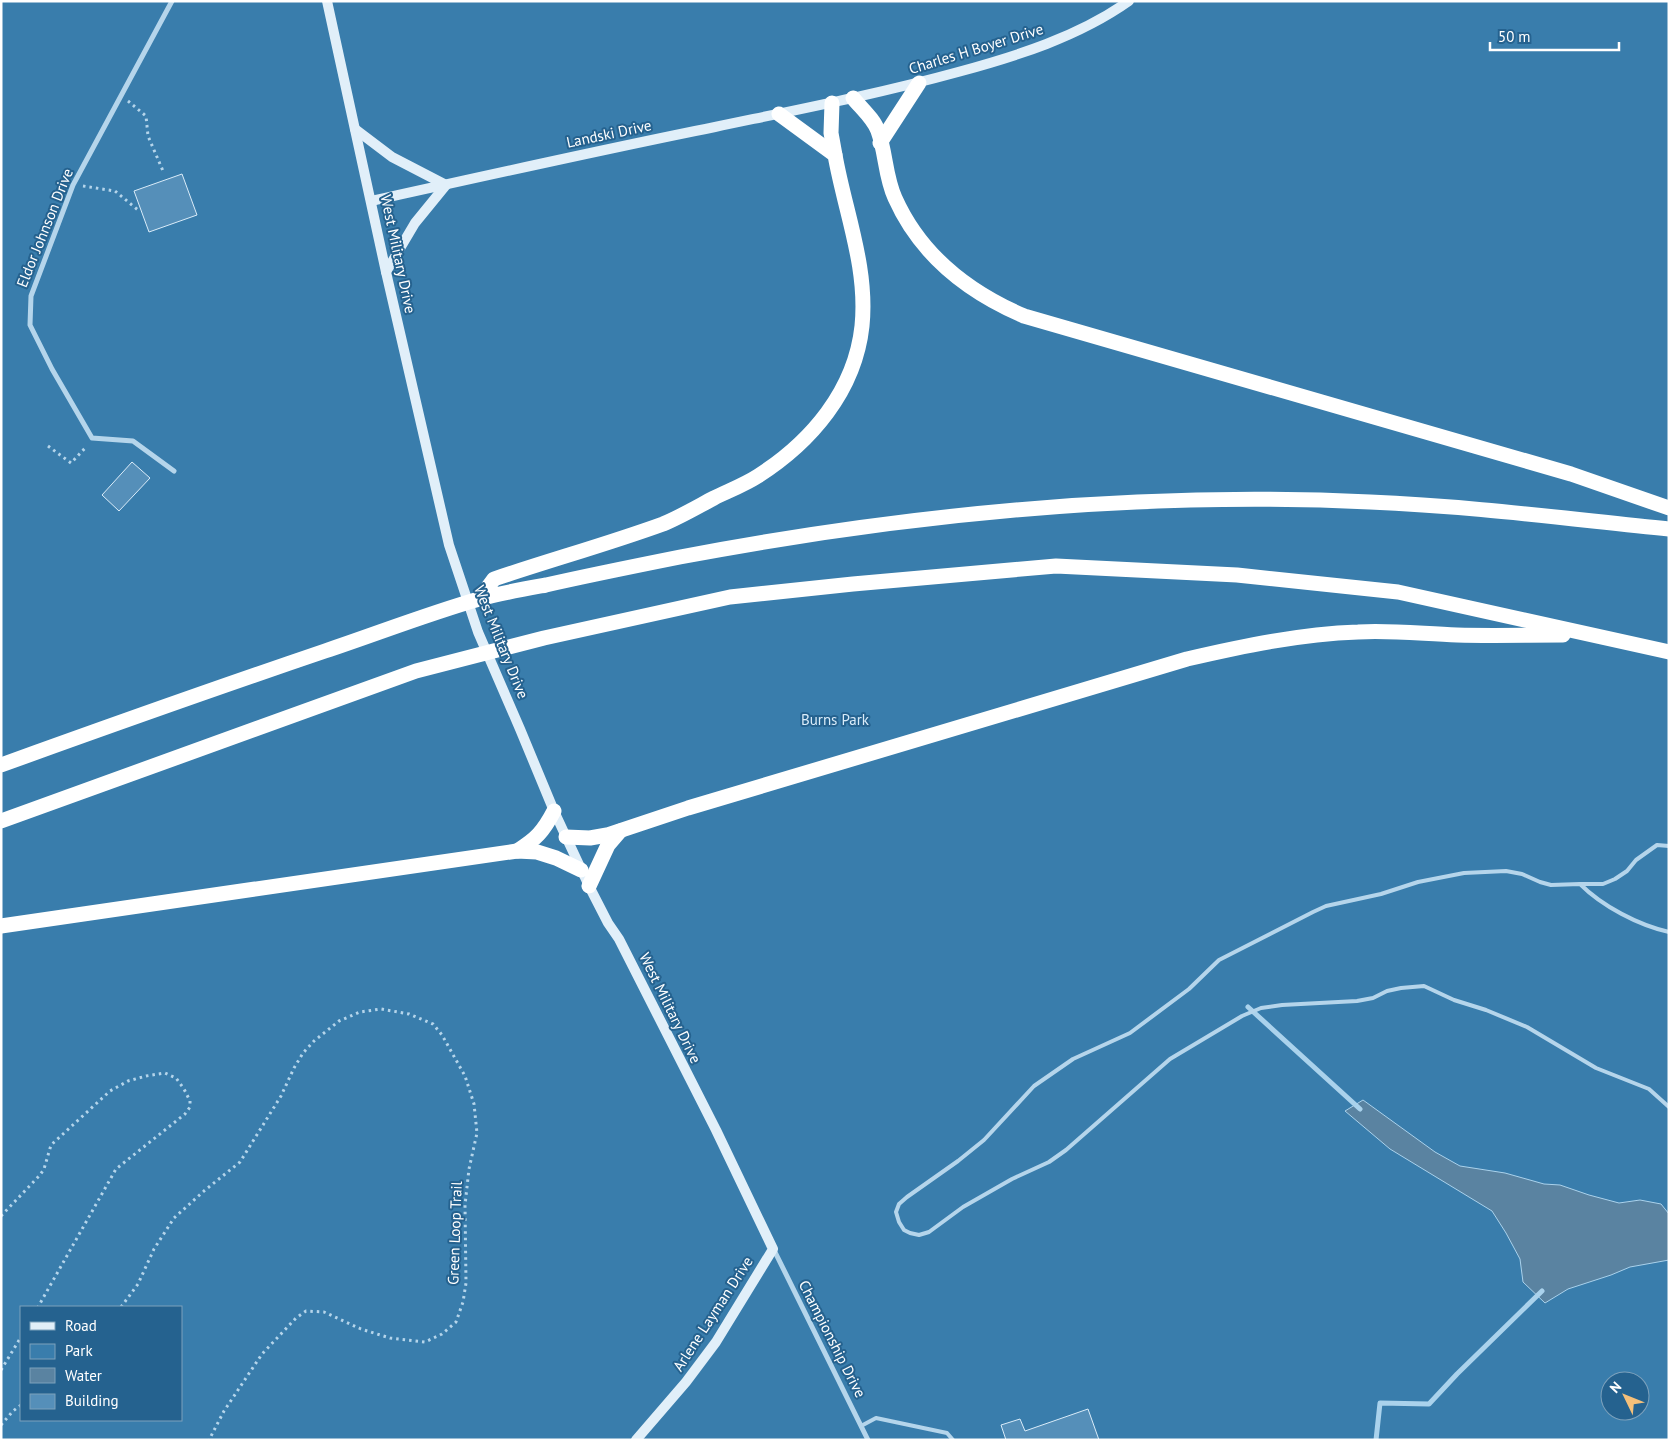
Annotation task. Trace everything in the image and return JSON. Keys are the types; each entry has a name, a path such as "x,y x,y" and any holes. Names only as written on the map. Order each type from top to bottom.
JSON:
{"highway":[{"path":"880,143 919,83"},
{"path":"853,98 878,131 887,175 895,198 925,246 956,277 978,294 1000,306 1024,316 1571,474 1669,508"},
{"path":"480,598 494,579 664,523 756,477 783,459 809,436 826,415 842,390 859,345 862,326 863,293 860,266 831,133 832,103"},
{"path":"778,114 835,154"},
{"path":"1,765 480,598 700,553 843,529 1130,502 1203,500 1369,502 1471,508 1669,529"},
{"path":"1,821 416,671 544,638 730,597 853,584 1056,566 1237,575 1398,592 1669,652"},
{"path":"566,837 590,838 620,830 1177,662 1252,644 1298,637 1387,631 1459,635 1589,635"},
{"path":"517,851 534,840 545,829 554,811"},
{"path":"589,886 608,845 620,830"},
{"path":"1,926 517,851 537,852 556,858 581,870"}],"street":[{"name":"Eldor Johnson Drive","path":"92,438 52,369 30,325 31,296 73,185 172,1"},
{"name":"West Military Drive","path":"327,1 386,272 449,545 478,632 581,870 608,923 619,938 716,1130 773,1249"},
{"name":"Charles H Boyer Drive","path":"853,98 919,83 1034,49 1082,28 1129,1"},
{"name":"Landski Drive","path":"371,201 853,98"},
{"path":"355,129 392,157 446,184 415,223 386,272"},
{"path":"92,438 133,441 174,471"},
{"name":"Championship Drive","path":"773,1249 868,1440"},
{"name":"Arlene Layman Drive","path":"636,1440 686,1382 716,1342 773,1249"}],"lane":[{"path":"1669,846 1657,845 1636,860 1615,880 1603,884 1551,885 1522,874 1506,871 1464,873 1418,882 1380,894 1326,906 1313,912 1219,960 1189,989 1130,1033 1073,1059 1034,1086 984,1140 903,1200 896,1212 904,1230 919,1235 929,1232 964,1207 1012,1179 1049,1162 1081,1138 1170,1059 1242,1016 1261,1008 1282,1004 1357,1001 1373,998 1387,991 1424,986 1454,1000 1486,1010 1527,1027 1596,1068 1650,1088 1669,1107"},
{"path":"1580,884 1594,898 1606,906 1658,930 1669,932"},
{"path":"861,1426 876,1418 947,1433 953,1440"}],"path":[{"path":"122,95 146,116 148,136 163,171"},
{"path":"73,185 115,191 138,210"},
{"path":"48,446 72,463 92,438"},
{"name":"Green Loop Trail","path":"122,1306 138,1284 154,1249 174,1218 240,1162 281,1096 303,1053 314,1041 340,1021 360,1012 381,1009 409,1014 433,1024 446,1041 465,1076 474,1104 477,1133 468,1169 464,1205 466,1283 456,1322 442,1334 425,1342 390,1338 361,1329 324,1312 306,1311 296,1318 262,1354 224,1411 209,1440"},
{"path":"1,1216 40,1176 52,1145 110,1091 137,1078 165,1073 176,1078 190,1101 190,1107 185,1114 116,1169 39,1306"},
{"path":"1,1370 20,1339"},
{"path":"1,1425 20,1406"}],"green space":[{"name":"Burns Park","path":"1,1 1669,1 1669,1440 1,1440"}],"water":[{"path":"1363,1100 1435,1152 1460,1166 1505,1173 1544,1184 1560,1185 1619,1203 1640,1200 1661,1204 1669,1214 1669,1260 1630,1267 1568,1289 1545,1303 1523,1282 1520,1259 1492,1211 1390,1149 1345,1111"}],"building":[{"path":"182,174 197,215 149,232 134,191"},
{"path":"132,462 150,478 119,511 102,495"},
{"path":"1088,1409 1099,1440 1006,1440 1001,1425 1020,1419 1025,1431"}],"waterway":[{"path":"1248,1007 1360,1109"},
{"path":"1376,1440 1380,1403 1429,1404 1542,1291"}]}
